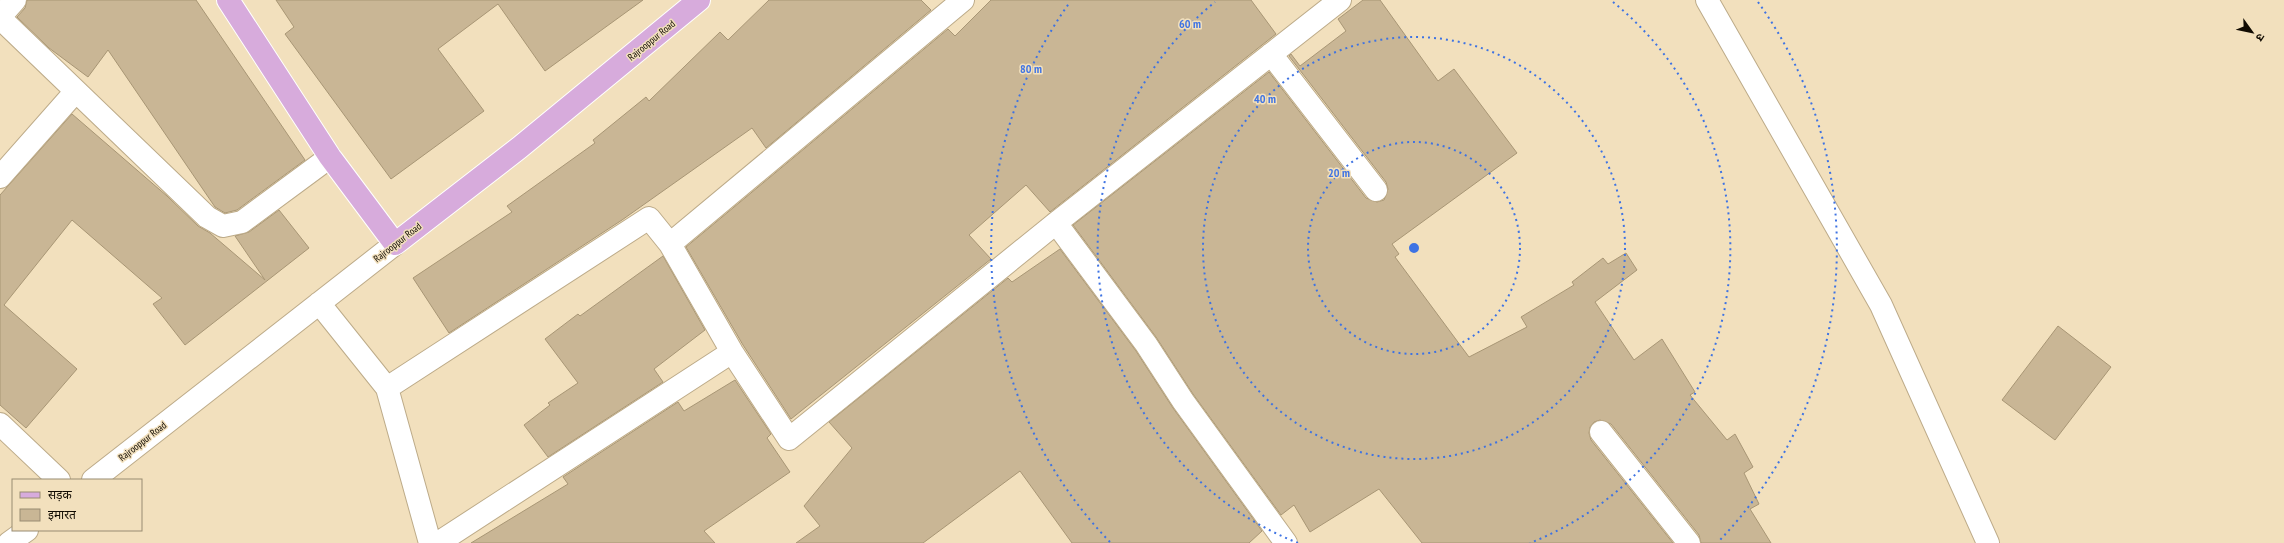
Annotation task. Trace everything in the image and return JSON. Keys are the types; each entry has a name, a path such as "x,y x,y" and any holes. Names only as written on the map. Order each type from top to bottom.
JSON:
{"main road":[{"path":"228,0 330,157 395,244"},
{"name":"Rajrooppur Road","path":"395,244 518,148 699,0"}],"street":[{"path":"15,0 0,17 207,217 223,226 242,222 330,157"},
{"path":"670,244 963,0"},
{"path":"1707,0 1881,305 1988,543"},
{"path":"387,388 649,218 670,244 732,352 789,439 1056,223 1271,54 1326,4"},
{"path":"1271,54 1376,190"},
{"path":"0,176 76,91"},
{"path":"1056,223 1146,344 1184,401 1286,543"},
{"name":"Rajrooppur Road","path":"94,479 395,244"},
{"path":"319,303 387,388 430,543"},
{"path":"438,543 732,352"},
{"path":"0,424 58,479"},
{"path":"1601,432 1689,543"},
{"path":"9,543 26,531"}],"building":[{"path":"27,0 196,0 305,160 237,210 225,213 215,207 108,50 88,77 49,48 17,17 25,8"},
{"path":"276,0 643,0 545,71 498,4 438,49 484,111 391,179 285,34 294,27"},
{"path":"769,0 921,0 931,10 766,148 752,128 622,220 449,333 413,278 512,212 507,206 595,143 593,140 646,97 649,101 720,32 728,40"},
{"path":"991,0 1251,0 1276,34 1050,212 1026,185 969,235 991,259 791,419 743,345 686,247 948,29 955,36"},
{"path":"1363,0 1380,0 1438,81 1454,69 1517,153 1392,244 1399,254 1395,257 1469,357 1527,327 1521,317 1574,285 1572,282 1603,258 1608,264 1626,253 1637,270 1595,302 1634,360 1662,339 1695,392 1690,395 1727,440 1735,434 1753,467 1744,473 1759,504 1750,509 1771,543 1701,543 1699,535 1611,424 1600,420 1594,422 1590,427 1589,433 1591,440 1673,543 1422,543 1379,489 1310,532 1294,505 1281,515 1193,394 1156,337 1073,225 1269,72 1366,198 1377,202 1384,200 1388,189 1386,182 1289,56 1291,54 1300,66 1346,31 1338,19"},
{"path":"72,114 167,196 198,226 210,233 265,280 235,236 249,232 279,210 309,248 185,345 153,304 162,298 72,220 4,305 77,369 26,428 0,405 0,195"},
{"path":"1060,249 1136,351 1173,408 1262,531 1249,543 1072,543 1020,471 923,543 796,543 820,526 804,506 852,448 829,422 1008,278 1012,282"},
{"path":"663,256 705,330 654,369 663,382 548,457 524,425 550,405 548,403 578,383 545,339 578,314 580,316"},
{"path":"2058,326 2111,367 2055,440 2002,400"},
{"path":"735,380 771,434 767,438 790,472 704,531 715,543 471,543 568,484 563,477 678,402 684,411"}]}
